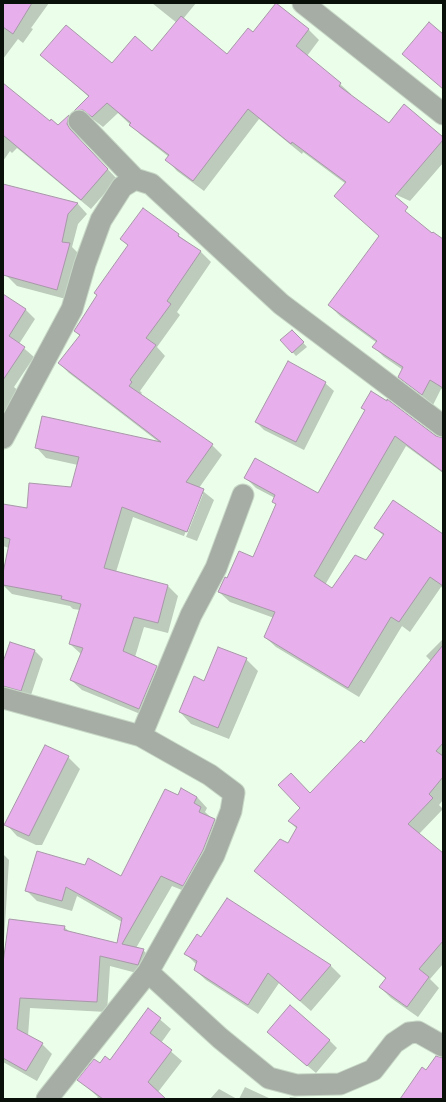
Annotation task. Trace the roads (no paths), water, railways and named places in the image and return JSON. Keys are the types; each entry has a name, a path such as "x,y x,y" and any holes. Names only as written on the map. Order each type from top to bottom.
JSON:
{"street":[{"path":"303,3 443,114"},
{"path":"79,121 135,179 151,184 282,304 443,426"},
{"path":"3,438 72,309 100,220 122,187 135,179"},
{"path":"141,736 191,615 216,568 243,495"},
{"path":"3,698 141,736 210,775 234,793 231,811 214,855 148,972 47,1099"},
{"path":"148,972 220,1038 269,1078 296,1085 340,1084 373,1070 394,1043 409,1033 418,1032 443,1046"}]}
